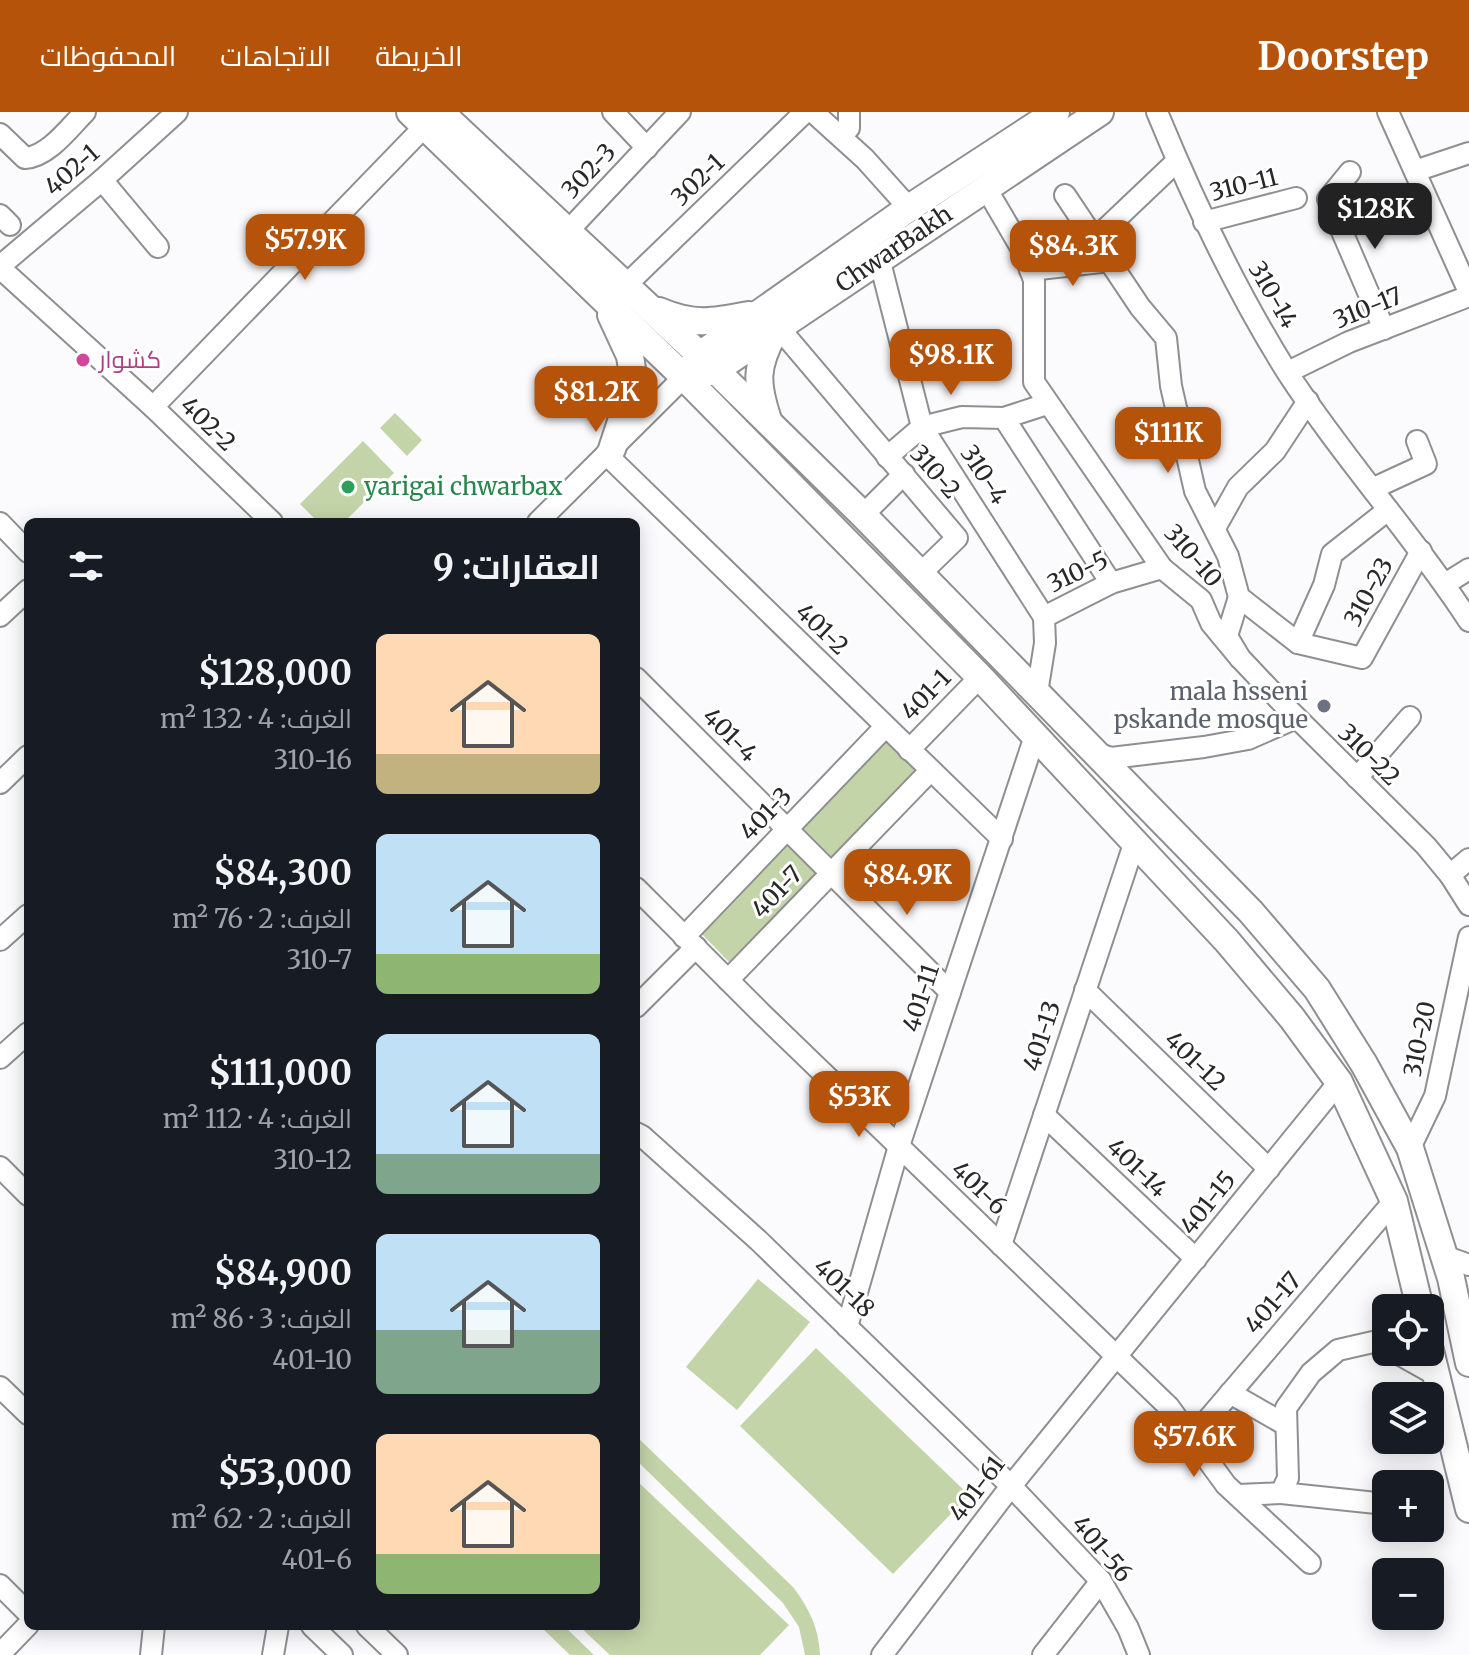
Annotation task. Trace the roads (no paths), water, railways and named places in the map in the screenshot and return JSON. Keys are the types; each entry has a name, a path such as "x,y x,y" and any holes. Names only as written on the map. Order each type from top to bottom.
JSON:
{"main road":[{"path":"684,377 772,323 909,208 1055,112"},
{"name":"ChwarBakh","path":"772,323 879,258 1100,112"},
{"path":"435,116 649,306 863,515 1251,912 1317,989 1364,1064 1410,1148 1444,1256 1469,1363"},
{"path":"435,116 602,298 1036,733 1134,844 1227,941 1292,1018 1339,1082 1394,1201 1417,1294"},
{"path":"602,298 630,356 634,382 609,452"},
{"path":"649,306 686,322 772,323"},
{"path":"769,424 758,391 758,370 772,323"},
{"path":"1434,1366 1469,1509"}],"street":[{"path":"0,134 25,158 34,158 85,112"},
{"name":"402-1","path":"0,267 177,112"},
{"path":"613,112 647,148"},
{"name":"302-3","path":"568,231 680,112"},
{"name":"302-1","path":"626,285 805,112"},
{"path":"813,112 841,136 909,208"},
{"path":"841,136 849,128 849,112"},
{"name":"310-14","path":"1157,112 1204,222 1288,372 1469,621"},
{"path":"1388,112 1469,294"},
{"path":"153,407 435,116"},
{"path":"1415,171 1466,158"},
{"path":"1095,239 1177,161"},
{"path":"1350,172 1328,199 1384,329"},
{"path":"102,180 158,247"},
{"name":"310-10","path":"986,188 1024,253 1034,280 1034,382 1103,478 1162,568 1201,600 1211,623 1240,658"},
{"path":"1065,195 1140,307 1166,338 1171,386 1191,477 1228,556 1239,597 1298,643 1324,585 1332,554 1388,510"},
{"name":"310-11","path":"1204,222 1296,198"},
{"name":"310-4","path":"879,258 922,427 1044,617"},
{"path":"1030,270 1110,261"},
{"name":"402-2","path":"0,267 153,407 268,518"},
{"name":"310-17","path":"1288,372 1349,342 1469,294"},
{"name":"310-2","path":"772,323 957,538 920,574"},
{"path":"542,518 684,377"},
{"path":"1215,528 1238,487 1275,451 1308,401"},
{"path":"887,457 922,427 962,417 1004,418 1047,404"},
{"path":"1004,418 1111,583"},
{"path":"1374,488 1426,464 1417,441"},
{"name":"401-2","path":"609,452 1002,839"},
{"path":"863,515 904,474"},
{"path":"0,523 24,548"},
{"name":"310-23","path":"1298,643 1362,658 1421,551"},
{"name":"310-5","path":"1037,693 1045,643 1044,617 1111,583 1162,568"},
{"path":"1445,584 1469,569"},
{"path":"0,616 24,594"},
{"name":"310-22","path":"1239,597 1227,636 1240,658 1426,846 1469,905"},
{"name":"401-1","path":"909,750 980,677"},
{"name":"401-4","path":"640,682 950,992"},
{"path":"1357,778 1410,717"},
{"path":"1093,752 1111,758 1204,747 1248,739 1296,718"},
{"name":"401-3","path":"640,1002 788,829 885,727"},
{"name":"401-11","path":"847,1327 899,1146 1036,733"},
{"path":"0,783 24,760"},
{"name":"401-7","path":"728,980 930,771"},
{"name":"401-13","path":"1001,1245 1134,844"},
{"path":"1450,875 1469,859"},
{"name":"401-6","path":"640,892 1169,1407 1192,1438"},
{"path":"0,940 24,919"},
{"name":"310-20","path":"1410,1148 1435,1096 1469,937"},
{"name":"401-12","path":"1085,990 1269,1169"},
{"path":"1,1057 24,1037"},
{"name":"401-15","path":"1116,1356 1339,1082"},
{"name":"401-14","path":"1044,1115 1196,1259"},
{"name":"401-18","path":"640,1135 758,1240 1011,1486"},
{"path":"0,1167 24,1191"},
{"name":"401-17","path":"1192,1438 1394,1201"},
{"path":"1444,1256 1469,1265"},
{"path":"1281,1493 1288,1478 1286,1408 1311,1373 1338,1350 1372,1342"},
{"name":"401-61","path":"882,1655 1011,1486 1116,1356"},
{"path":"0,1387 24,1410"},
{"path":"1230,1393 1286,1425"},
{"path":"1192,1438 1226,1485 1310,1563"},
{"name":"401-56","path":"1011,1486 1101,1581 1128,1628 1139,1655"},
{"path":"1238,1495 1281,1493 1372,1503"},
{"path":"1043,1655 1101,1581"},
{"path":"0,1585 24,1609"},
{"path":"0,1654 24,1629"},
{"path":"151,1655 154,1630"},
{"path":"273,1655 277,1630"},
{"path":"316,1630 342,1655"},
{"path":"371,1630 397,1655"}],"place":[{"name":"كشوار","path":"83,360"},
{"name":"yarigai chwarbax","path":"348,487"},
{"name":"mala hsseni pskande mosque","path":"1324,706"}]}
